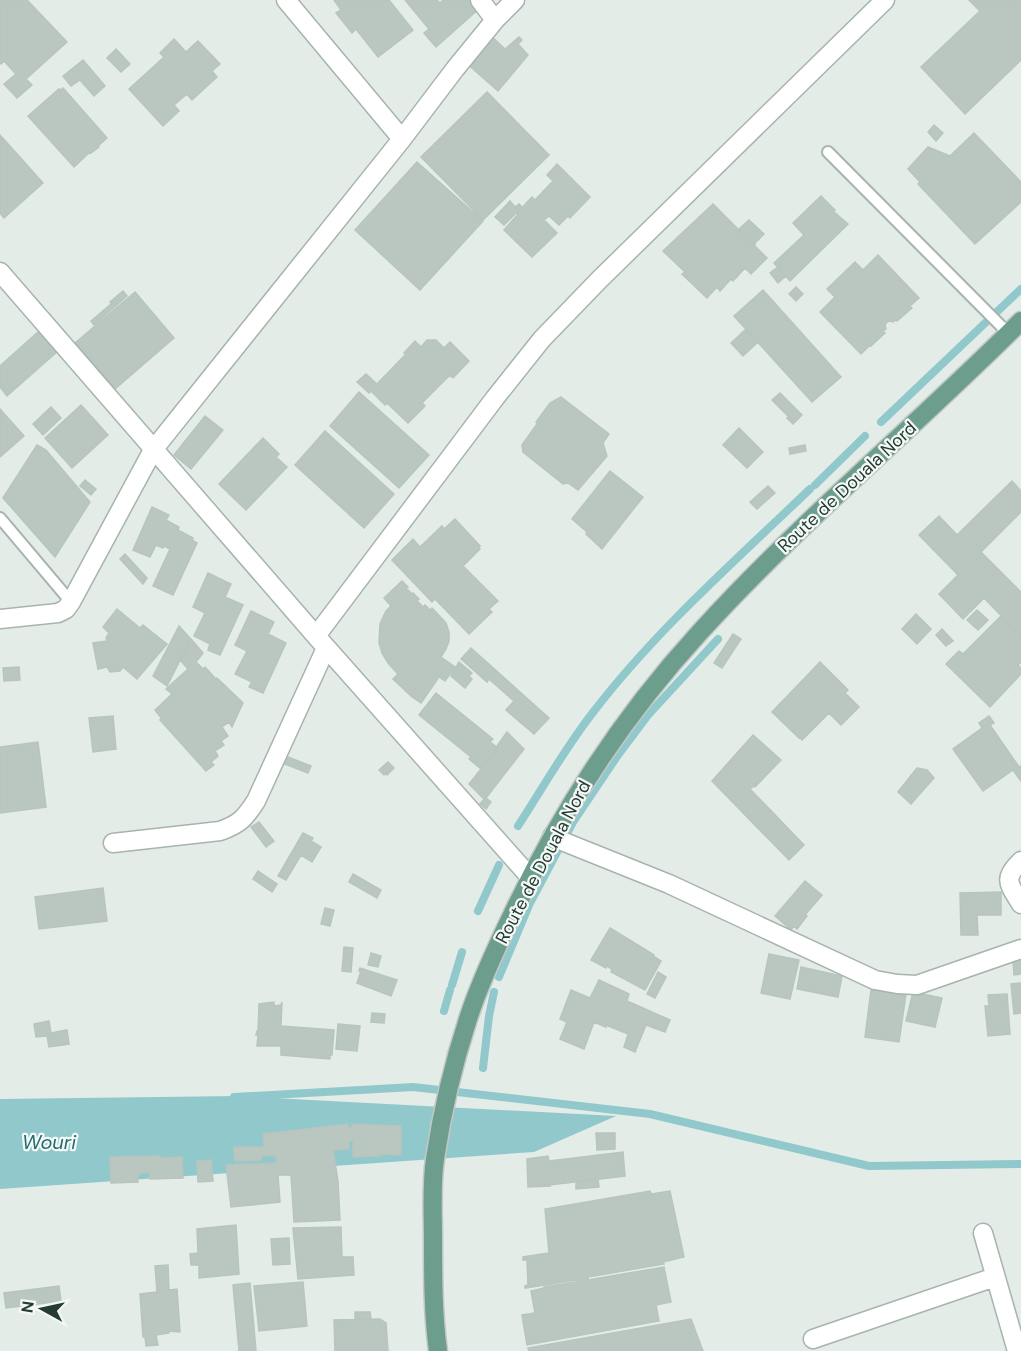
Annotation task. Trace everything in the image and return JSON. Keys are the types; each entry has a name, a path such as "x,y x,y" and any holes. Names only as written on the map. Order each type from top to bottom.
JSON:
{"main road":[{"name":"Route de Douala Nord","path":"438,1351 434,1319 432,1193 435,1160 451,1079 468,1017 493,954 552,837 605,751 647,694 699,633 764,566 1015,327"}],"street":[{"path":"286,0 402,138"},
{"path":"480,0 495,20"},
{"path":"0,619 58,613 66,609 153,450 455,69 514,0"},
{"path":"112,843 220,831 235,826 246,816 256,801 321,642 495,398 542,339 600,279 885,0"},
{"path":"0,272 321,642 530,877"},
{"path":"552,837 669,884 876,980 917,985 1021,949"},
{"path":"1021,861 1011,871 1009,878 1021,904"},
{"path":"983,1233 1017,1351"},
{"path":"813,1339 995,1277"}],"lane":[{"path":"828,152 1015,327"},
{"path":"0,518 71,602"}],"water":[{"name":"Wouri","path":"237,1096 616,1116 534,1152 0,1189 0,1099"}],"building":[{"path":"0,0 27,0 67,42 26,79 32,85 17,98 4,84 16,74 4,61 0,63"},
{"path":"334,0 389,0 413,30 378,57 356,29 352,33 336,13 341,10"},
{"path":"405,0 437,0 440,3 443,0 473,0 480,8 436,47 424,33 429,29"},
{"path":"969,0 1021,0 1021,60 965,114 921,67 980,11"},
{"path":"490,35 505,49 519,37 522,40 518,44 528,55 498,91 465,62"},
{"path":"174,39 186,52 198,41 220,64 212,71 217,77 192,100 187,94 174,105 179,111 163,126 129,89 164,57 160,53"},
{"path":"116,49 130,64 121,72 107,58"},
{"path":"83,60 105,86 94,96 80,80 71,86 63,76"},
{"path":"63,88 107,138 74,167 28,116"},
{"path":"487,92 549,155 483,220 421,157"},
{"path":"934,125 943,133 936,141 928,132"},
{"path":"974,133 1021,182 1021,202 975,244 918,184 920,182 908,169 928,147 950,156"},
{"path":"0,135 43,183 4,218 0,213"},
{"path":"417,162 483,221 420,290 355,230"},
{"path":"557,164 590,197 570,218 568,216 559,225 549,216 544,220 557,233 532,257 504,230 532,197 535,200 553,181 547,175"},
{"path":"821,196 848,224 790,281 774,263 804,235 793,223"},
{"path":"510,201 515,207 519,204 522,207 504,225 495,217"},
{"path":"713,204 767,258 751,274 745,268 733,281 731,279 720,291 717,287 707,298 682,274 685,272 663,251"},
{"path":"749,220 764,234 755,246 739,229"},
{"path":"878,255 919,298 910,306 912,308 897,321 887,322 886,329 883,331 885,333 861,354 820,312 835,297 827,289 855,262 863,270"},
{"path":"778,267 786,276 778,283 770,273"},
{"path":"796,287 803,294 796,301 789,294"},
{"path":"763,290 841,377 812,402 734,316"},
{"path":"123,291 127,296 94,325 91,321"},
{"path":"135,292 174,338 115,389 75,343"},
{"path":"746,329 758,342 743,356 731,343"},
{"path":"39,331 58,351 7,396 0,387 0,366"},
{"path":"427,340 436,340 444,348 450,342 469,361 453,378 450,375 422,403 425,406 408,423 387,403 385,405 371,391 369,393 357,382 366,374 377,384 406,354 404,353 415,341 421,347"},
{"path":"359,392 429,455 399,488 330,426"},
{"path":"780,393 802,415 793,424 772,400"},
{"path":"561,397 609,434 603,443 607,456 578,490 568,483 563,484 523,452 522,445 537,424 536,422 550,403"},
{"path":"81,405 108,435 72,468 45,438"},
{"path":"51,407 61,418 43,435 33,424"},
{"path":"0,409 24,436 0,457"},
{"path":"205,416 223,430 191,469 174,455"},
{"path":"739,428 763,452 747,468 723,445"},
{"path":"325,431 394,494 364,528 295,465"},
{"path":"263,438 279,454 276,457 287,467 246,510 219,484"},
{"path":"37,445 46,450 90,502 55,557 3,498"},
{"path":"805,445 806,451 790,454 789,448"},
{"path":"610,471 643,497 602,549 572,519"},
{"path":"85,480 96,489 91,495 80,486"},
{"path":"1012,481 1021,491 1021,512 981,552 1021,592 1021,636 984,598 963,619 939,594 958,575 919,535 939,516 957,535"},
{"path":"768,486 775,493 757,509 750,502"},
{"path":"152,507 169,515 166,520 179,527 178,530 193,538 192,540 197,543 173,595 153,586 170,549 156,545 150,557 133,550"},
{"path":"455,519 480,546 480,549 463,566 498,601 489,609 492,612 469,634 435,599 432,602 392,560 413,539 420,547 442,526 444,529"},
{"path":"125,554 147,578 143,584 120,559"},
{"path":"208,573 231,584 225,597 243,605 220,655 208,650 210,644 194,636 205,613 193,607"},
{"path":"402,581 408,587 406,588 419,599 417,601 423,607 425,605 430,610 432,608 446,623 449,641 441,657 455,667 445,681 439,677 421,703 393,679 398,674 388,663 379,643 380,624 391,606 384,598"},
{"path":"117,609 140,628 143,625 167,644 137,679 123,667 120,671 110,672 107,667 98,669 93,643 107,641 109,633 103,627"},
{"path":"977,610 988,620 978,630 967,620"},
{"path":"251,611 274,622 268,634 286,643 263,693 249,687 252,682 235,674 247,651 235,645"},
{"path":"916,614 931,629 917,644 902,629"},
{"path":"1001,616 1021,636 1021,662 1018,665 1021,668 1021,674 990,707 946,664 959,651 963,654"},
{"path":"179,626 191,639 167,686 153,676"},
{"path":"942,629 953,641 946,646 936,635"},
{"path":"733,634 741,639 722,668 714,663"},
{"path":"191,639 203,653 196,662 203,669 205,667 243,703 232,727 229,722 222,727 228,736 221,741 224,745 215,751 218,756 211,762 214,765 206,771 160,720 162,719 155,710 172,694 166,689 188,669 180,660"},
{"path":"471,648 549,718 534,734 506,710 514,701 489,679 487,682 461,659"},
{"path":"459,662 472,673 469,676 472,679 465,688 451,676"},
{"path":"820,662 848,690 845,693 859,707 841,725 829,713 802,740 772,712"},
{"path":"19,667 20,680 4,681 3,668"},
{"path":"436,693 493,739 490,742 498,748 481,769 469,759 471,757 419,715"},
{"path":"113,716 116,749 93,752 89,718"},
{"path":"989,716 994,723 990,725 1019,767 1021,766 1021,781 1013,770 983,791 953,749 982,728 979,723"},
{"path":"507,732 524,749 486,798 491,802 486,809 480,804 484,799 469,784 498,748 497,746"},
{"path":"753,735 781,760 755,787 750,789 804,845 789,860 712,781"},
{"path":"38,742 46,807 0,813 0,747"},
{"path":"288,757 311,766 308,773 285,764"},
{"path":"388,762 394,768 384,775 379,770"},
{"path":"917,768 927,770 934,778 911,804 898,792"},
{"path":"259,822 274,841 266,847 251,827"},
{"path":"303,833 313,838 311,841 321,847 312,862 301,855 286,880 278,876"},
{"path":"258,871 277,884 272,892 253,879"},
{"path":"353,874 381,890 377,898 349,882"},
{"path":"805,881 822,895 805,915 807,916 797,929 794,926 791,930 775,916"},
{"path":"103,888 107,921 39,929 35,897"},
{"path":"1001,892 1001,915 977,915 978,935 961,935 960,893"},
{"path":"325,908 334,910 330,926 321,924"},
{"path":"610,928 661,961 645,990 611,972 612,969 607,966 606,968 591,960"},
{"path":"344,947 353,948 351,972 342,971"},
{"path":"371,953 381,956 378,967 368,965"},
{"path":"769,954 799,960 790,999 761,993"},
{"path":"1021,959 1021,974 1014,975 1013,960"},
{"path":"801,967 842,976 838,997 797,989"},
{"path":"360,968 397,980 391,996 357,983"},
{"path":"658,972 666,977 655,998 647,994"},
{"path":"599,980 629,994 627,1001 670,1020 665,1032 646,1025 635,1052 624,1047 628,1034 594,1022 584,1049 560,1039 567,1022 560,1019 571,990 590,998"},
{"path":"1021,983 1021,1013 1014,1014 1011,984"},
{"path":"871,990 906,994 899,1042 865,1037"},
{"path":"913,992 942,998 935,1027 906,1021"},
{"path":"1007,994 1010,1034 988,1036 985,1006 989,1006 988,995"},
{"path":"274,1002 274,1006 281,1005 282,1002 281,1026 334,1030 330,1059 281,1055 281,1046 257,1046 259,1004"},
{"path":"372,1013 385,1014 384,1023 371,1022"},
{"path":"49,1021 51,1033 67,1030 69,1044 49,1047 47,1036 36,1037 34,1024"},
{"path":"338,1024 360,1026 357,1051 336,1049"},
{"path":"348,1124 348,1128 353,1127 352,1124 401,1126 401,1155 380,1154 380,1156 353,1157 353,1141 349,1141 349,1149 333,1150 338,1181 340,1220 294,1222 291,1175 278,1175 280,1202 231,1207 226,1165 276,1163 276,1156 262,1155 261,1160 235,1161 234,1147 264,1147 263,1134"},
{"path":"596,1133 615,1133 615,1149 597,1150"},
{"path":"623,1152 625,1176 528,1187 527,1159 548,1156 549,1161"},
{"path":"160,1156 161,1158 182,1157 183,1178 150,1179 149,1172 138,1174 138,1182 111,1183 110,1157"},
{"path":"211,1160 213,1181 198,1182 197,1161"},
{"path":"598,1179 599,1187 576,1189 576,1181"},
{"path":"650,1191 651,1194 670,1191 684,1257 663,1262 664,1264 588,1277 588,1280 664,1267 671,1302 656,1305 659,1321 527,1345 522,1315 535,1313 531,1291 576,1282 576,1280 525,1288 528,1285 527,1260 523,1260 523,1257 549,1253 545,1209"},
{"path":"236,1225 239,1274 199,1278 199,1265 191,1265 190,1254 198,1253 197,1229"},
{"path":"341,1227 342,1257 353,1257 354,1275 298,1279 293,1228"},
{"path":"289,1238 290,1264 273,1265 271,1239"},
{"path":"168,1265 169,1290 177,1289 180,1332 168,1331 169,1333 156,1335 158,1345 146,1346 145,1337 143,1337 140,1294 157,1292 155,1266"},
{"path":"303,1282 307,1326 259,1331 254,1286"},
{"path":"250,1283 256,1351 239,1351 233,1285"},
{"path":"59,1286 61,1301 6,1308 4,1293"},
{"path":"355,1312 370,1312 371,1319 355,1319"},
{"path":"380,1319 386,1323 388,1351 335,1351 334,1320"},
{"path":"691,1319 703,1351 529,1351 528,1348"}],"waterway":[{"path":"881,422 1021,289"},
{"path":"815,485 865,436"},
{"path":"518,826 572,742 616,684 668,626 810,489"},
{"path":"499,977 530,903 573,822 648,715 718,639"},
{"path":"478,911 499,865"},
{"path":"452,985 462,952"},
{"path":"444,1011 450,990"},
{"path":"483,1068 494,992"},
{"path":"234,1097 413,1087 650,1114 869,1166 1021,1164"}]}
